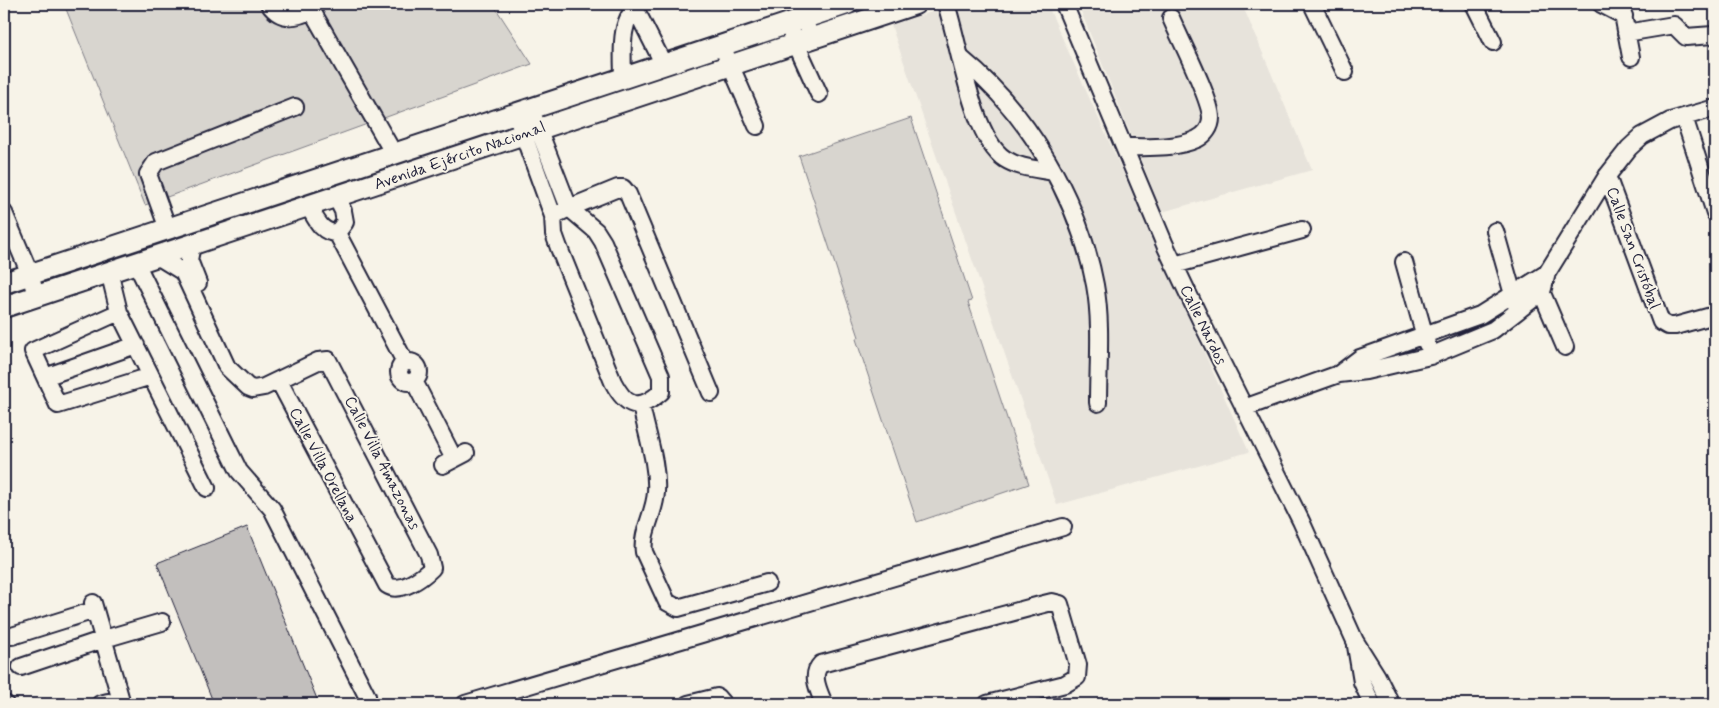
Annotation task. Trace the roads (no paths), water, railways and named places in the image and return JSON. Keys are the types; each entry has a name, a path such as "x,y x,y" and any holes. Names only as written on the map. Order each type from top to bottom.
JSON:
{"main road":[{"name":"Avenida Ejército Nacional","path":"4,283 722,46 796,15 847,4"},
{"name":"Avenida Ejército Nacional","path":"5,303 36,296 309,207 915,4"}],"street":[{"path":"269,4 285,17 297,17 310,7 394,154"},
{"path":"946,4 970,95 989,142 1011,162 1053,172"},
{"name":"Calle Nardos","path":"1064,4 1174,265 1301,520 1355,641 1377,676 1391,704"},
{"path":"1312,4 1345,72"},
{"path":"1474,4 1492,42"},
{"path":"1600,4 1623,10 1631,57"},
{"path":"623,79 624,36 629,15 637,5 664,65"},
{"path":"796,15 820,94"},
{"path":"1124,148 1182,144 1198,139 1208,130 1211,118 1207,99 1171,18"},
{"path":"1626,33 1674,25 1686,36 1713,35"},
{"path":"722,46 757,126"},
{"path":"962,59 988,82 1009,108 1053,172 1082,236 1095,287 1098,403"},
{"path":"168,229 148,174 156,162 295,107"},
{"path":"1244,408 1338,374 1366,371 1430,356 1480,336 1542,282 1607,176 1629,148 1642,136 1670,121 1715,108"},
{"path":"524,112 553,216 554,234 559,248 613,382 625,400 632,405 641,405 661,392 661,376 603,242 596,231 569,208 531,132"},
{"path":"1684,117 1715,213"},
{"name":"Calle San Cristóbal","path":"1607,176 1661,322 1668,326 1675,326 1715,315"},
{"path":"553,216 618,188 623,188 628,194 711,393"},
{"path":"336,197 343,212 345,222 337,233"},
{"path":"309,207 321,226 329,232 337,233"},
{"path":"4,213 30,274 36,296"},
{"path":"1174,265 1302,230"},
{"path":"1495,231 1515,305"},
{"path":"337,233 404,362 399,368 400,376 406,382 414,381 454,459"},
{"path":"192,245 187,270 220,343 228,367 243,383 253,389 279,381"},
{"path":"157,256 187,270"},
{"path":"1404,262 1430,356"},
{"path":"136,263 239,471 272,509 367,696"},
{"path":"109,271 119,312 207,488"},
{"path":"1542,282 1565,347"},
{"path":"1338,374 1360,358 1480,315 1515,305"},
{"path":"119,312 32,351 58,405 151,376"},
{"path":"45,377 136,345"},
{"name":"Calle Villa Amazonas","path":"279,381 318,361 328,360 429,555 432,568 400,588 392,589"},
{"name":"Calle Villa Orellana","path":"279,381 382,579 392,589"},
{"path":"641,405 656,491 653,514 643,543 644,552 667,602 678,608 767,583"},
{"path":"465,704 1062,528"},
{"path":"824,704 815,677 816,670 821,664 1040,605 1052,602 1060,604 1078,665 1077,677 1065,684 987,704"},
{"path":"12,636 94,607 104,638 112,702"},
{"path":"21,667 104,638 162,622"},
{"name":"Calle Nardos","path":"1355,641 1362,682 1372,704"},
{"path":"688,704 718,697 723,704"}]}
